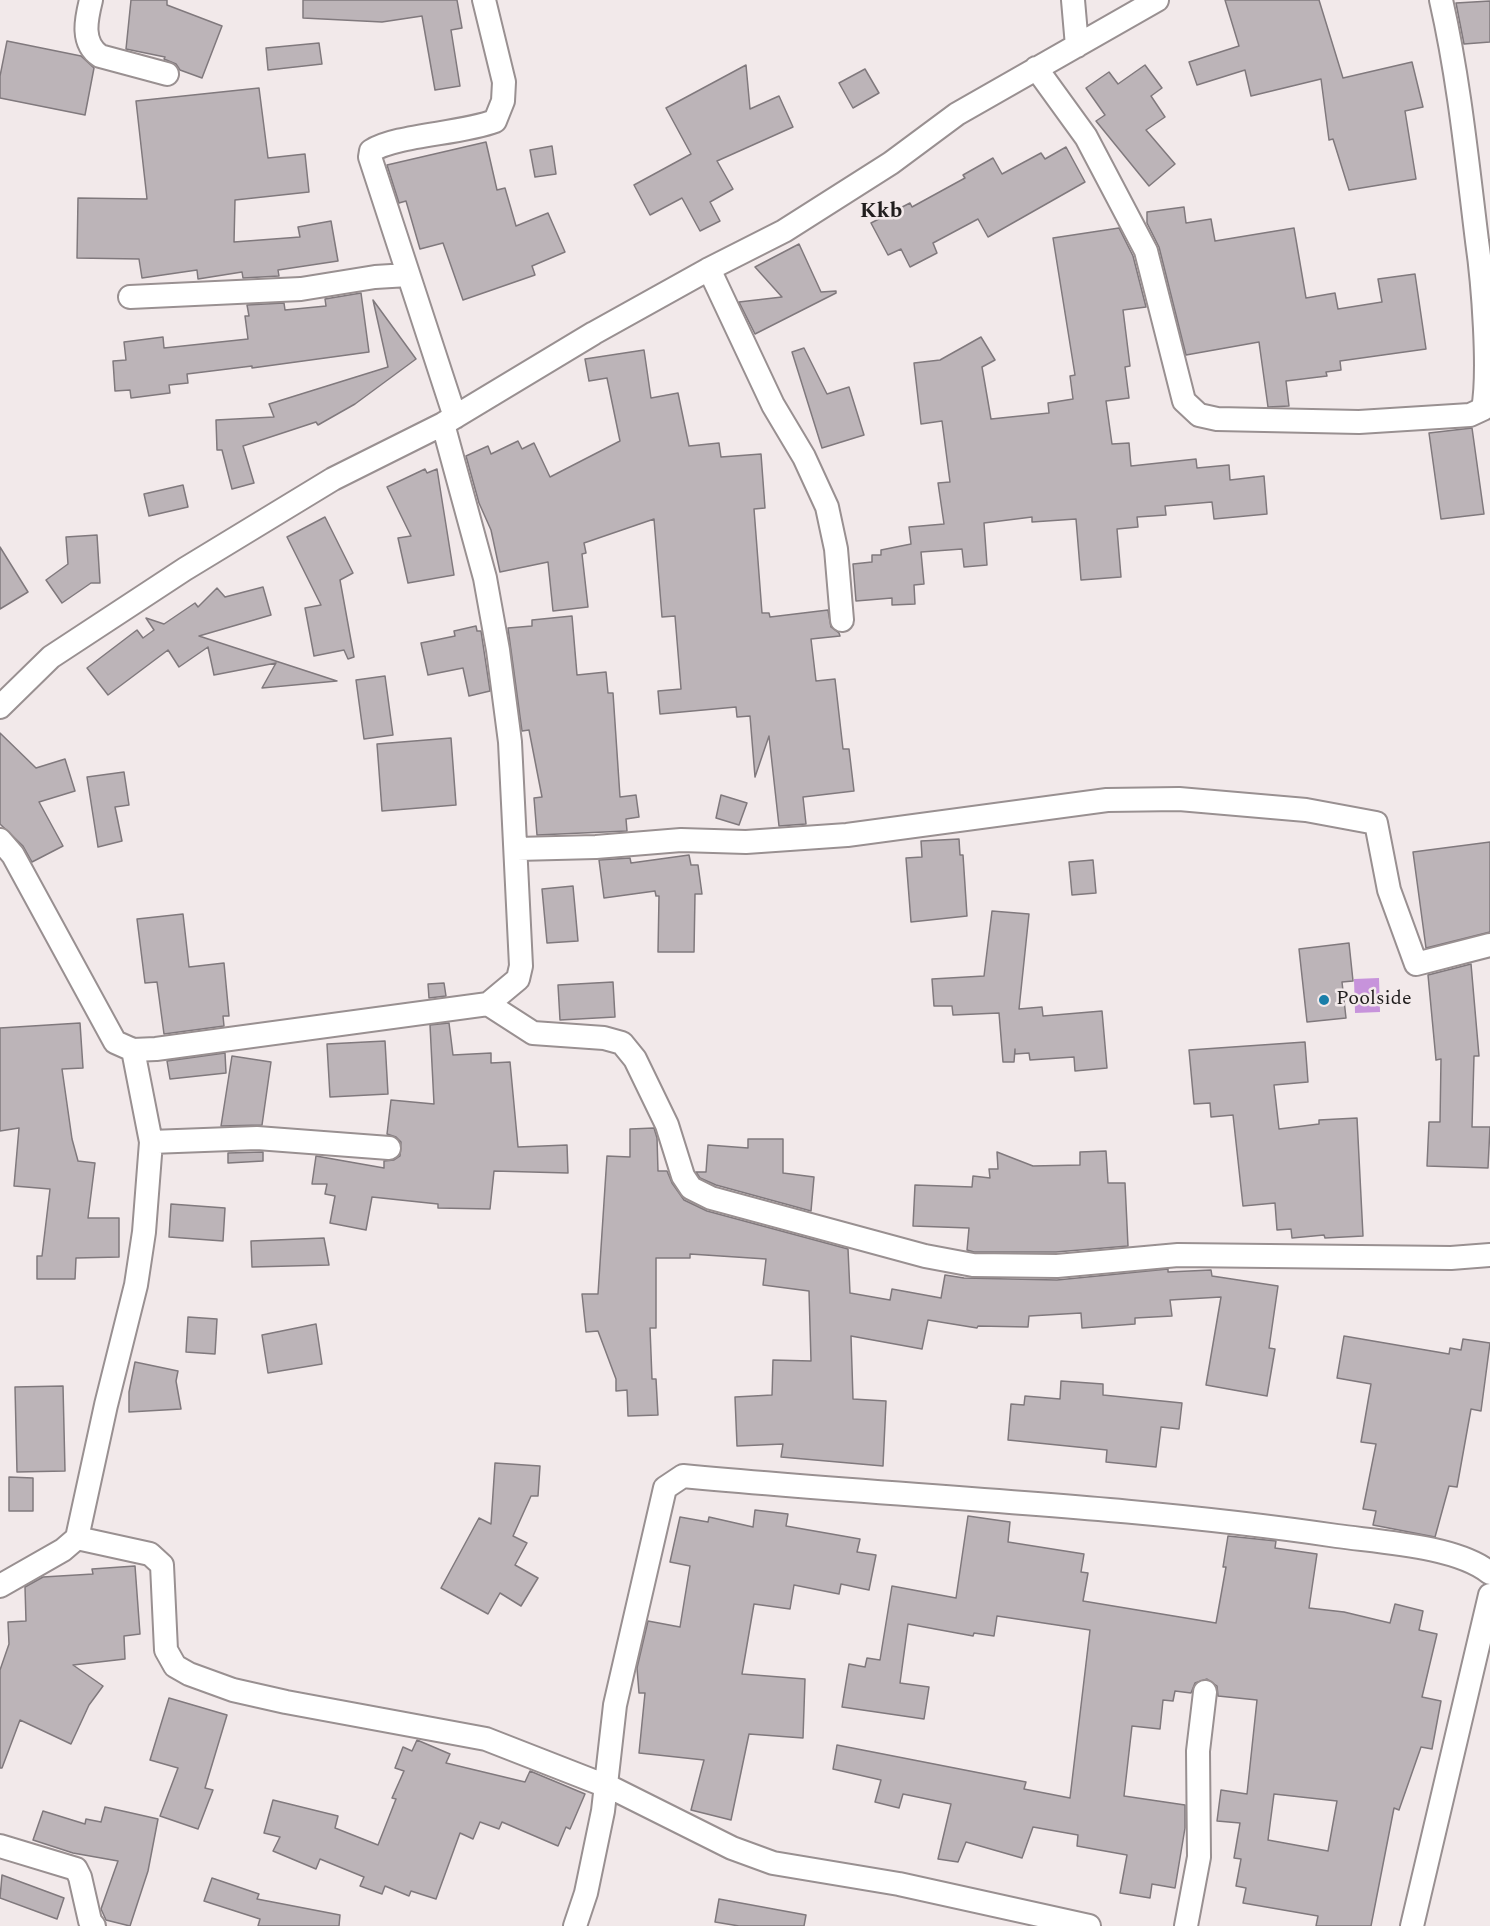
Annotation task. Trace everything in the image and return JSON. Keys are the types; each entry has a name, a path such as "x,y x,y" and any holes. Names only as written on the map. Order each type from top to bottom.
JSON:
{"street":[{"path":"91,0 87,18 87,40 91,50 100,56 167,74"},
{"path":"0,840 13,855 115,1042 133,1050 275,1031 325,1028 488,1004 518,979 521,966 517,849 510,742 497,639 449,420 408,276 370,157 371,151 387,144 477,128 495,121 503,101 504,82 484,0"},
{"path":"1072,0 1077,46"},
{"path":"0,707 51,657 97,625 333,478 449,420 594,333 709,269 784,231 891,163 957,114 1157,0"},
{"path":"1036,68 1086,137 1146,251 1184,401 1199,415 1217,419 1359,422 1470,415 1484,409 1488,396 1487,318 1455,63 1441,0"},
{"path":"709,269 773,405 804,457 827,507 836,549 842,620"},
{"path":"130,297 301,289 375,277 408,276"},
{"path":"517,849 596,847 681,840 747,842 847,835 1107,800 1179,800 1306,810 1376,823 1389,890 1416,964 1490,945"},
{"path":"488,1004 533,1033 604,1038 622,1043 635,1059 667,1125 683,1176 691,1188 711,1198 925,1256 973,1265 1057,1266 1178,1255 1451,1258 1490,1255"},
{"path":"0,1586 63,1550 77,1538 106,1405 136,1285 144,1232 151,1142 133,1050"},
{"path":"151,1142 257,1138 389,1148"},
{"path":"575,1926 600,1823 615,1705 665,1488 683,1476 1223,1519 1419,1548 1473,1561 1490,1573"},
{"path":"77,1538 157,1558 162,1564 165,1587 166,1650 176,1666 189,1674 233,1690 286,1702 486,1739 605,1786 732,1848 773,1863 899,1884 1089,1926"},
{"path":"1412,1926 1490,1595"},
{"path":"1186,1926 1198,1857 1198,1751 1205,1692"},
{"path":"0,1846 76,1869 90,1921 94,1926"}],"shaded area":[{"path":"1379,978 1380,1012 1355,1013 1354,979"}],"building":[{"path":"131,0 167,0 167,5 222,26 202,78 180,70 176,64 164,59 165,57 126,49"},
{"path":"303,0 457,0 462,28 451,30 460,86 435,90 422,16 382,22 303,18"},
{"path":"1225,0 1319,0 1343,78 1412,62 1423,107 1405,111 1416,179 1349,190 1333,139 1329,140 1321,79 1251,96 1245,70 1197,85 1189,62 1239,46"},
{"path":"1490,1 1490,42 1464,44 1456,3"},
{"path":"7,41 81,56 94,68 85,115 0,98 0,76"},
{"path":"319,43 322,64 268,70 266,48"},
{"path":"746,65 750,109 779,96 793,127 717,161 733,189 710,202 720,221 700,231 682,198 650,215 634,185 691,154 666,108"},
{"path":"1145,65 1162,88 1151,96 1165,117 1146,130 1175,164 1149,186 1096,121 1105,115 1086,88 1109,72 1118,84"},
{"path":"865,69 879,93 853,108 839,83"},
{"path":"259,88 268,158 305,154 309,192 235,200 234,242 300,237 298,227 331,221 338,261 278,270 279,276 243,278 242,272 198,279 197,270 142,278 139,259 77,258 78,198 147,199 136,101"},
{"path":"486,142 497,190 505,188 516,226 548,213 565,252 532,266 535,275 463,300 443,243 420,249 406,201 399,203 387,165"},
{"path":"552,146 556,174 535,177 530,150"},
{"path":"1066,147 1085,182 988,237 978,219 933,243 937,253 910,267 901,249 888,255 871,223 910,203 912,207 965,178 963,175 993,158 1002,174 1041,153 1045,159"},
{"path":"1184,207 1186,223 1211,219 1215,241 1294,228 1306,298 1335,293 1338,309 1382,302 1378,279 1415,274 1426,349 1340,361 1341,370 1326,372 1327,376 1286,381 1289,406 1268,407 1259,342 1186,355 1159,247 1147,223 1147,212"},
{"path":"1119,228 1133,256 1146,307 1123,310 1130,366 1125,367 1129,398 1106,401 1112,444 1129,443 1131,466 1196,459 1197,468 1229,465 1230,480 1264,476 1267,514 1214,519 1212,502 1165,506 1166,515 1137,517 1138,527 1117,529 1121,577 1081,580 1076,519 1032,522 1032,517 984,523 987,565 964,567 962,549 921,552 924,584 914,585 915,604 892,605 892,598 856,601 853,564 872,562 872,555 881,555 881,550 911,544 909,527 944,524 938,483 950,482 942,421 921,424 914,363 940,360 981,337 995,360 982,367 991,419 1049,413 1048,403 1073,399 1070,376 1075,375 1053,238"},
{"path":"799,244 821,292 836,291 836,293 755,334 739,302 782,297 755,267"},
{"path":"361,293 369,352 252,368 252,366 187,374 188,383 169,385 170,393 131,398 130,390 115,391 113,361 126,360 124,342 163,337 164,348 248,339 245,316 249,316 247,305 284,303 285,310 326,306 325,299"},
{"path":"373,300 416,359 355,404 318,425 316,422 243,446 254,483 232,489 222,450 217,450 216,420 274,417 269,404 388,367"},
{"path":"804,348 827,394 849,387 864,435 822,448 792,352"},
{"path":"644,350 651,398 678,393 689,446 719,443 721,457 761,454 765,508 754,509 762,613 769,613 770,617 828,610 831,627 839,633 840,636 811,639 816,681 835,679 843,749 849,749 854,791 803,797 806,824 779,826 769,736 755,777 750,716 737,717 736,707 660,714 658,691 681,689 675,616 662,617 654,519 584,543 586,553 582,554 588,607 553,611 548,562 500,572 491,530 479,503 466,456 488,446 491,454 518,441 522,449 534,443 550,477 620,441 607,378 589,381 585,359"},
{"path":"1472,428 1484,514 1441,519 1429,433"},
{"path":"425,469 427,473 437,469 454,575 408,583 398,538 411,536 387,487"},
{"path":"183,485 188,507 149,516 144,494"},
{"path":"325,517 353,573 340,580 354,657 348,659 344,650 314,656 305,608 321,605 287,537"},
{"path":"97,535 100,583 91,583 62,603 46,580 68,564 66,537"},
{"path":"0,547 28,592 0,609"},
{"path":"263,587 271,615 199,636 337,681 262,688 276,663 214,675 208,647 179,667 168,650 108,695 87,668 137,630 143,638 154,630 146,618 164,624 195,603 198,607 217,588 225,597"},
{"path":"572,616 577,675 606,672 608,693 613,693 620,797 636,795 639,817 626,819 627,831 537,835 534,798 542,797 529,730 522,731 508,628 532,626 532,620"},
{"path":"476,626 477,631 481,631 490,691 469,696 463,668 428,675 421,643 455,636 454,631"},
{"path":"385,676 393,735 364,739 356,680"},
{"path":"0,733 36,768 65,759 75,791 39,802 63,846 32,862 23,846 0,824"},
{"path":"451,738 456,805 382,811 377,744"},
{"path":"124,772 129,805 115,807 122,841 98,847 87,777"},
{"path":"721,795 747,803 739,825 716,818"},
{"path":"959,839 960,855 963,855 967,916 911,922 906,858 922,857 921,841"},
{"path":"1490,842 1490,932 1426,948 1413,852"},
{"path":"689,855 691,865 698,865 702,894 695,894 694,952 658,952 659,896 656,896 655,891 604,898 599,860 630,858 631,863"},
{"path":"1093,860 1096,893 1072,895 1069,862"},
{"path":"573,886 578,941 547,943 542,889"},
{"path":"992,911 1029,914 1019,1009 1042,1007 1043,1016 1102,1011 1107,1068 1075,1071 1074,1057 1030,1060 1029,1053 1015,1054 1015,1049 1014,1062 1003,1062 999,1013 953,1015 952,1006 934,1006 932,979 984,976"},
{"path":"183,914 189,967 224,963 229,1016 223,1016 224,1026 164,1034 157,982 145,983 137,919"},
{"name":"Poolside","path":"1349,943 1353,981 1342,982 1346,1018 1307,1022 1299,949"},
{"path":"1471,964 1479,1056 1474,1056 1472,1127 1490,1127 1488,1168 1427,1166 1429,1122 1440,1122 1441,1059 1436,1060 1428,975"},
{"path":"613,982 615,1017 560,1020 558,985"},
{"path":"444,983 446,996 429,998 428,984"},
{"path":"80,1023 83,1068 62,1069 72,1139 78,1161 95,1163 88,1218 119,1218 119,1257 76,1258 75,1279 37,1279 37,1256 42,1256 50,1189 14,1186 19,1128 0,1131 0,1028"},
{"path":"449,1023 453,1055 491,1053 491,1063 510,1062 518,1147 567,1145 568,1173 494,1171 490,1209 438,1208 438,1204 372,1197 366,1230 330,1223 335,1196 325,1194 327,1184 312,1184 316,1156 384,1168 384,1161 394,1160 400,1156 401,1142 396,1137 387,1134 391,1100 434,1104 430,1025"},
{"path":"385,1041 388,1094 330,1097 327,1044"},
{"path":"1305,1042 1308,1082 1274,1085 1279,1129 1319,1124 1319,1120 1357,1118 1363,1236 1325,1238 1324,1235 1292,1238 1291,1229 1277,1230 1275,1203 1243,1206 1233,1115 1211,1117 1210,1103 1194,1104 1189,1050"},
{"path":"225,1053 226,1073 170,1079 167,1061"},
{"path":"232,1056 271,1062 262,1125 221,1126"},
{"path":"654,1128 657,1138 658,1171 667,1171 684,1200 707,1211 848,1249 850,1293 890,1300 892,1289 941,1298 945,1275 964,1278 1057,1280 1168,1269 1168,1272 1211,1270 1212,1276 1278,1286 1269,1348 1275,1349 1267,1396 1206,1385 1221,1297 1170,1300 1172,1316 1135,1318 1135,1324 1082,1328 1081,1313 1029,1316 1028,1327 978,1326 977,1328 928,1320 922,1349 851,1336 853,1399 886,1401 883,1466 781,1457 783,1444 737,1446 735,1397 772,1395 773,1360 811,1361 809,1291 763,1285 766,1259 690,1254 690,1258 656,1258 656,1328 650,1328 652,1379 656,1379 658,1415 628,1416 627,1390 616,1391 616,1379 598,1331 586,1332 582,1294 598,1294 607,1156 630,1157 630,1129"},
{"path":"748,1139 783,1139 783,1173 814,1177 811,1211 716,1185 700,1178 696,1172 706,1172 708,1145 748,1148"},
{"path":"1106,1151 1108,1183 1125,1183 1128,1246 1056,1252 974,1252 967,1250 969,1228 913,1226 915,1185 972,1187 973,1176 990,1178 989,1169 998,1169 997,1152 1033,1166 1080,1165 1080,1152"},
{"path":"263,1152 263,1161 228,1163 228,1153"},
{"path":"171,1204 225,1208 223,1241 169,1237"},
{"path":"324,1238 329,1265 252,1267 251,1241"},
{"path":"188,1317 217,1319 215,1354 186,1352"},
{"path":"316,1324 322,1364 268,1373 262,1335"},
{"path":"1344,1336 1449,1354 1450,1348 1461,1350 1463,1339 1490,1343 1481,1411 1471,1409 1457,1487 1449,1486 1435,1537 1373,1525 1376,1511 1363,1509 1376,1444 1361,1442 1371,1384 1337,1378"},
{"path":"135,1362 178,1371 176,1381 181,1409 129,1412 129,1392"},
{"path":"1061,1381 1103,1384 1103,1395 1182,1403 1179,1429 1161,1427 1156,1467 1106,1462 1107,1450 1008,1440 1011,1404 1024,1405 1025,1396 1060,1399"},
{"path":"63,1386 65,1471 17,1472 15,1387"},
{"path":"495,1463 540,1466 538,1496 531,1496 513,1536 527,1543 515,1565 538,1578 521,1606 500,1593 488,1614 441,1588 479,1518 491,1524"},
{"path":"9,1477 33,1478 33,1511 9,1511"},
{"path":"755,1510 788,1514 786,1526 860,1539 857,1552 876,1555 869,1590 841,1584 839,1594 794,1585 790,1609 754,1604 742,1674 805,1679 803,1738 749,1734 731,1820 691,1810 704,1760 639,1753 645,1693 639,1693 637,1668 648,1621 680,1627 690,1566 670,1562 680,1517 708,1522 709,1517 753,1527"},
{"path":"968,1516 1010,1522 1008,1542 1084,1554 1081,1572 1088,1573 1083,1601 1216,1623 1226,1567 1223,1567 1228,1536 1276,1541 1275,1548 1317,1554 1309,1608 1344,1612 1390,1623 1395,1604 1423,1611 1419,1630 1437,1634 1422,1697 1441,1701 1432,1749 1421,1747 1399,1810 1394,1808 1371,1926 1316,1926 1318,1916 1243,1903 1246,1888 1236,1886 1241,1859 1234,1858 1240,1823 1217,1821 1221,1790 1247,1794 1257,1700 1218,1696 1217,1686 1207,1679 1195,1683 1191,1693 1175,1691 1173,1701 1163,1700 1160,1729 1132,1726 1124,1796 1185,1805 1185,1828 1175,1888 1152,1884 1150,1898 1120,1893 1127,1855 1077,1846 1078,1835 1033,1827 1022,1858 966,1842 958,1862 938,1859 951,1804 903,1794 899,1808 875,1802 881,1780 833,1769 837,1745 1026,1782 1024,1789 1070,1798 1090,1630 997,1616 994,1636 974,1633 973,1636 908,1624 900,1683 929,1687 924,1719 842,1707 849,1664 865,1667 867,1658 880,1660 892,1586 956,1598","holes":["1274,1794 1337,1801 1328,1851 1268,1840"]},
{"path":"135,1566 140,1634 124,1636 125,1659 73,1665 103,1686 89,1705 71,1744 20,1720 2,1768 0,1768 0,1670 9,1644 8,1622 26,1621 25,1587 43,1577 93,1574 92,1569"},
{"path":"169,1698 227,1715 205,1788 213,1790 198,1829 160,1816 178,1768 150,1760"},
{"path":"417,1740 450,1754 446,1763 525,1782 530,1771 585,1794 570,1829 566,1827 558,1846 502,1822 499,1829 480,1822 473,1839 460,1833 436,1899 411,1891 409,1896 385,1886 382,1894 360,1886 364,1877 320,1859 316,1869 273,1851 280,1837 264,1833 273,1800 338,1816 335,1828 378,1845 396,1799 392,1798 404,1771 395,1768 403,1747 412,1751"},
{"path":"105,1807 158,1819 148,1871 130,1926 106,1920 101,1909 118,1861 73,1853 33,1840 43,1811 85,1824 86,1819 101,1822"},
{"path":"2,1875 64,1898 57,1919 0,1898"},
{"path":"212,1878 259,1894 257,1899 340,1915 339,1926 258,1926 260,1919 204,1901"},
{"path":"719,1899 806,1915 804,1926 739,1926 715,1922"}],"place":[{"name":"Poolside","path":"1324,1000"}],"district":[{"name":"Kkb","path":"881,213"}]}
